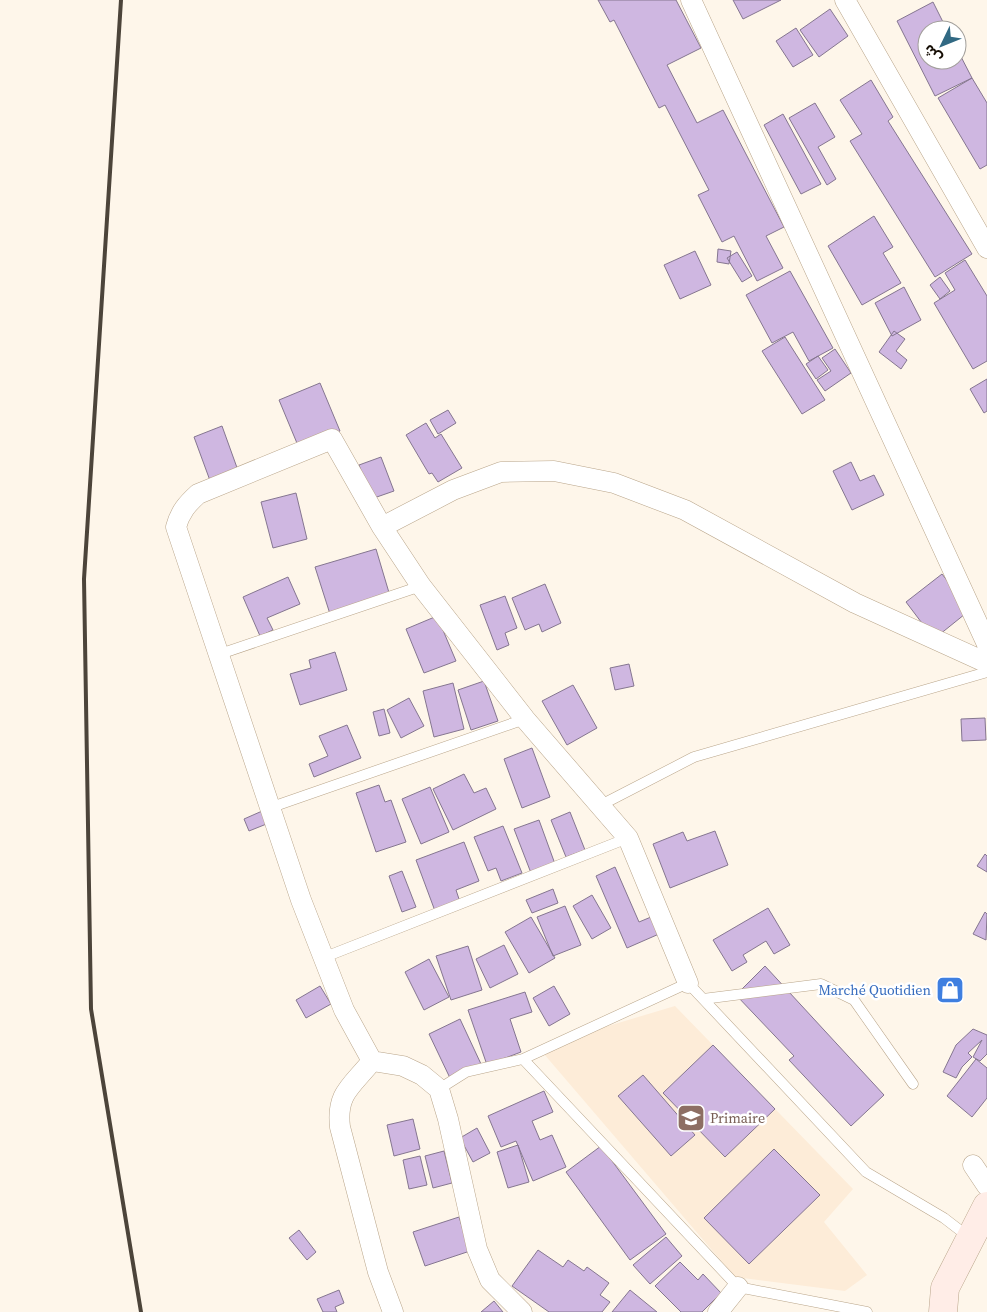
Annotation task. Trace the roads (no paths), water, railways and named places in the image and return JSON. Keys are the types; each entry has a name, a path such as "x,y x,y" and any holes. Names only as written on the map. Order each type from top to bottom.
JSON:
{"main road":[{"path":"943,1312 946,1288 987,1206"}],"street":[{"path":"691,0 982,650"},
{"path":"845,0 987,248"},
{"path":"372,1061 344,1010 325,956 301,900 272,807 176,527 179,515 198,494 332,439 382,527 422,586 525,719 628,838 688,983"},
{"path":"382,527 453,490 501,472 554,472 614,483 686,510 855,603 982,650"},
{"path":"372,1061 403,1066 422,1075 439,1089 448,1119 477,1249 490,1280 522,1312"},
{"path":"372,1061 344,1094 338,1109 340,1127 378,1272 393,1312"},
{"path":"972,1165 987,1186"},
{"path":"718,1312 738,1287"}],"lane":[{"path":"220,654 422,586"},
{"path":"962,678 982,650"},
{"path":"601,805 694,757 987,672"},
{"path":"272,807 525,719"},
{"path":"325,956 628,838"},
{"path":"439,1089 466,1072 523,1059 688,983 866,1172 944,1218 971,1238"},
{"path":"703,999 820,984 854,1000 913,1084"},
{"path":"523,1059 738,1287 867,1312"}],"railway":[{"path":"121,0 84,579 91,1009 141,1312"}],"place":[{"name":"Marché Quotidien","path":"950,990"},
{"name":"Primaire","path":"691,1118"}]}
